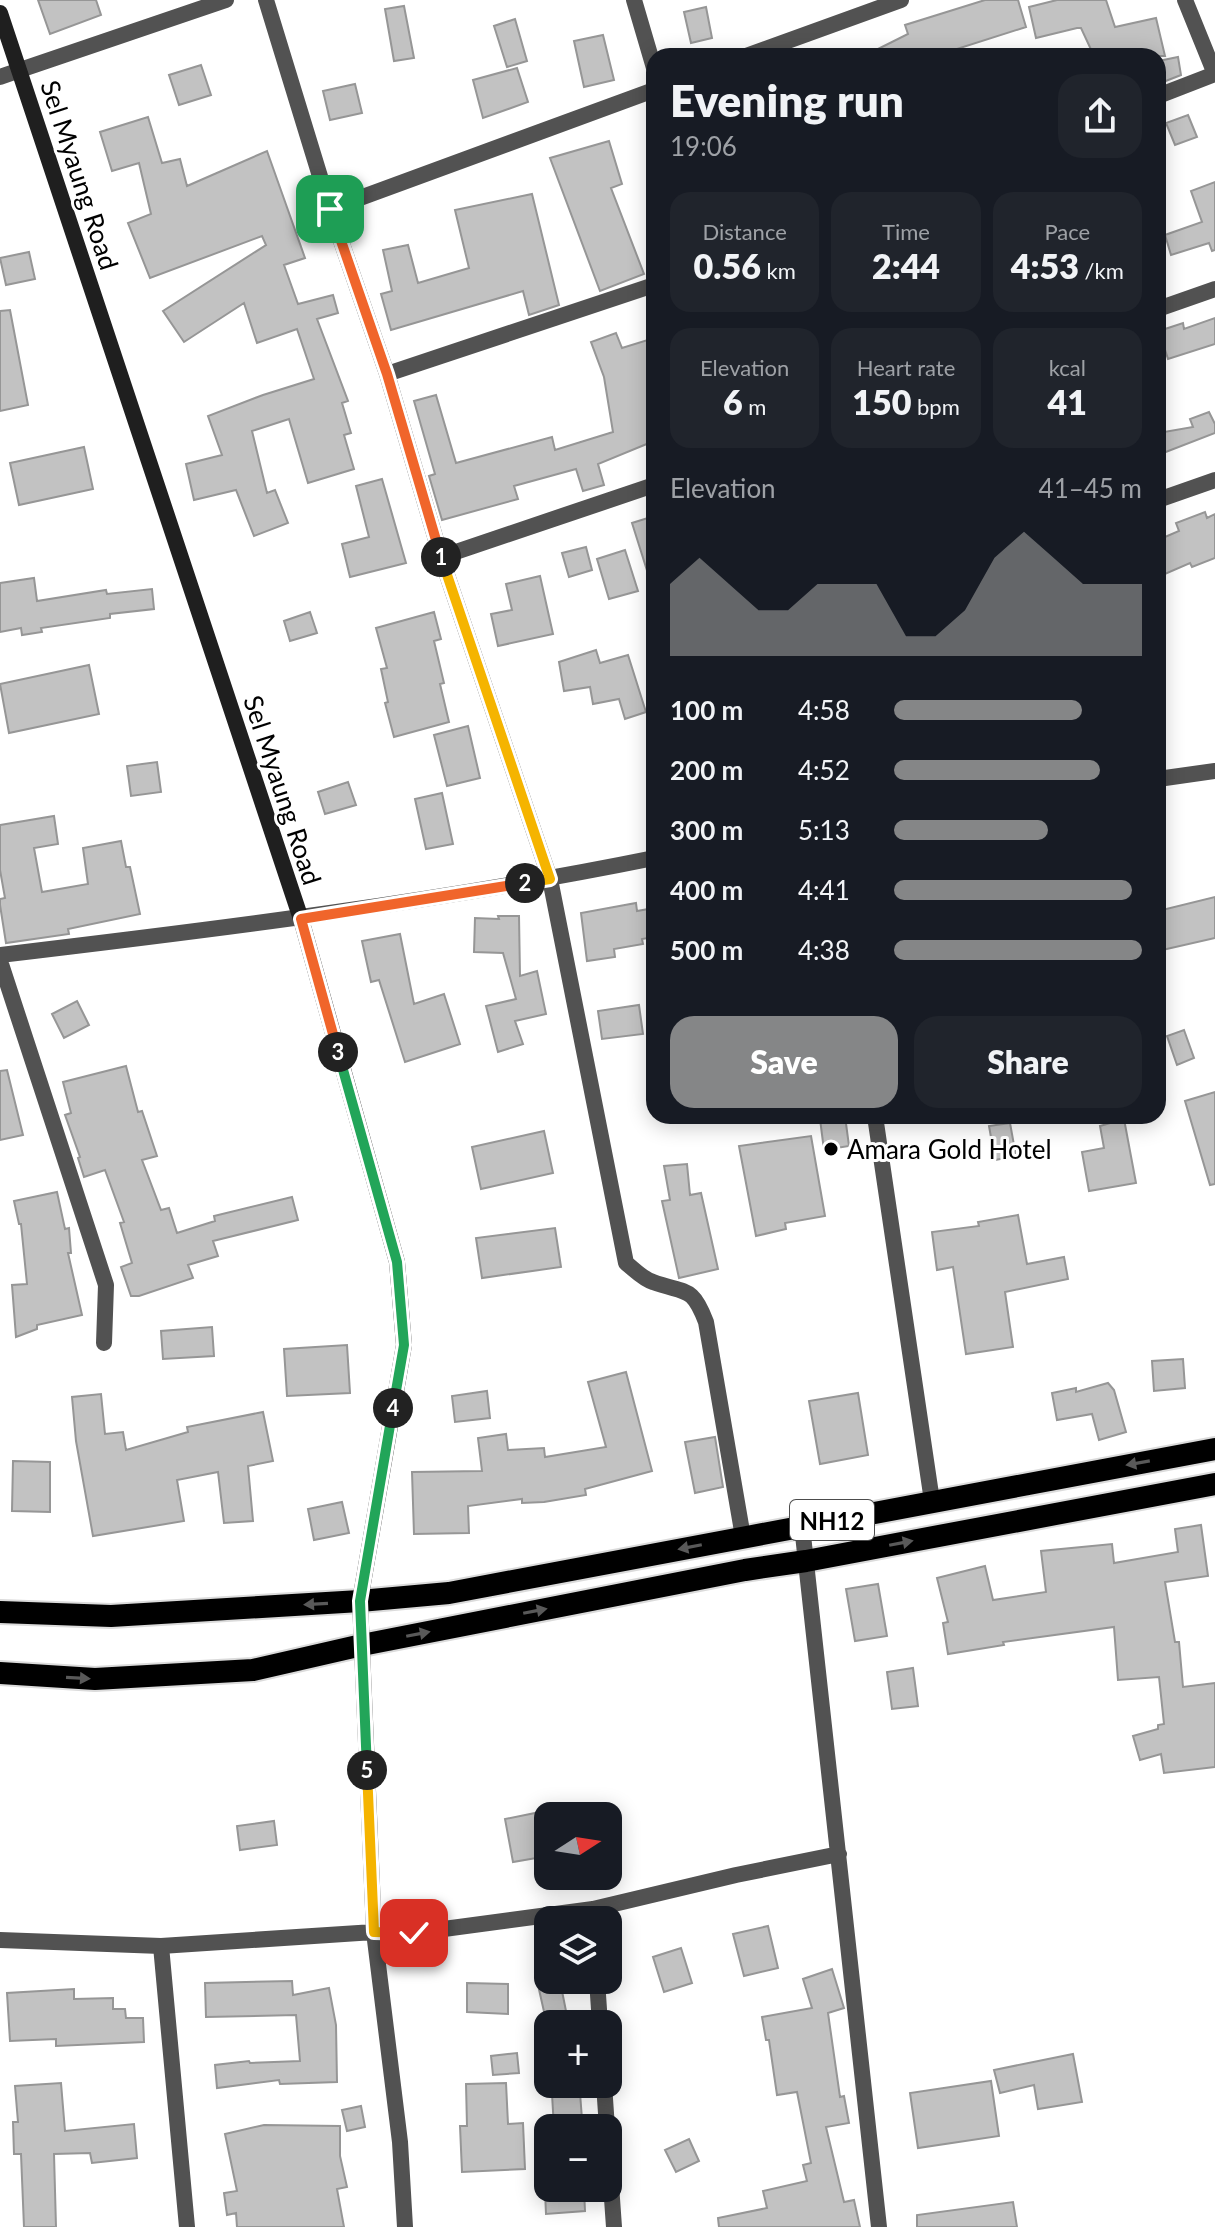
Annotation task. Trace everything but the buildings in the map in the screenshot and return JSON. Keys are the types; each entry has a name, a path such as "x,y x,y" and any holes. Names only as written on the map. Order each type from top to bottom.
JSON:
{"highway":[{"name":"NH12","path":"0,1612 111,1616 449,1593 1215,1449"},
{"name":"NH12","path":"0,1673 95,1679 253,1670 362,1645 730,1573 1215,1484"}],"main road":[{"name":"Sel Myaung Road","path":"0,13 301,919 397,1262 404,1345 360,1601"}],"street":[{"path":"0,77 226,0"},
{"path":"266,0 330,209 387,374 441,557 550,879 626,1263 650,1282 685,1290 699,1302 706,1322 743,1537"},
{"path":"634,0 648,48"},
{"path":"768,48 901,0"},
{"path":"1166,93 1215,74 1185,0"},
{"path":"330,209 646,93"},
{"path":"387,374 646,288"},
{"path":"1166,306 1215,289"},
{"path":"1166,497 1215,480"},
{"path":"441,557 646,488"},
{"path":"1166,778 1215,771"},
{"path":"104,1343 106,1285 0,958 301,919 550,879 646,860"},
{"path":"876,1124 932,1501"},
{"path":"802,1526 879,2227"},
{"path":"360,1601 374,1932 400,2142 405,2227"},
{"path":"622,1907 736,1875 839,1854"},
{"path":"0,1940 161,1946 374,1932 414,1933 534,1921"},
{"path":"161,1946 187,2227"},
{"path":"612,2202 614,2227"}],"place":[{"name":"Amara Gold Hotel","path":"831,1149"}],"route":[{"path":"330,209 387,374 441,557 550,879 301,919 397,1262 404,1345 360,1601 374,1932 414,1933"}]}
